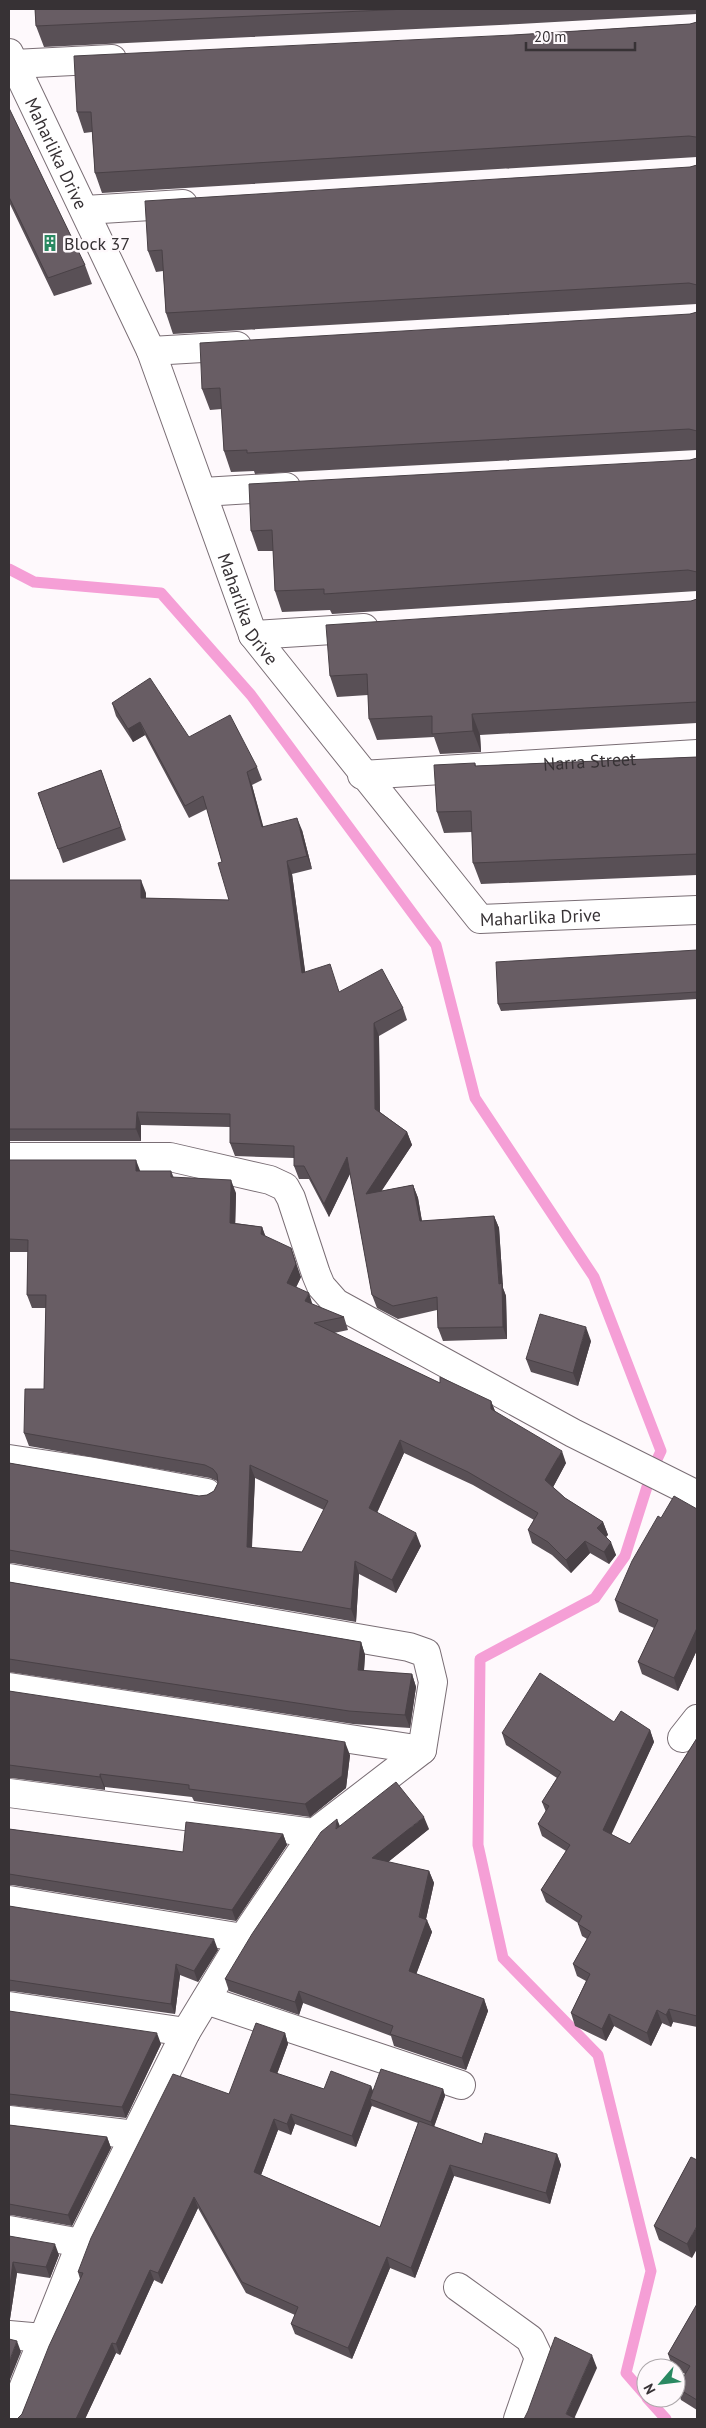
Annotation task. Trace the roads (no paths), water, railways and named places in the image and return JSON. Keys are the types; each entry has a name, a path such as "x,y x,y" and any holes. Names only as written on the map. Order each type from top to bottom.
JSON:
{"street":[{"path":"12,58 133,58"},
{"name":"Maharlika Drive","path":"12,58 152,351 253,635 362,775 480,919 697,910"},
{"path":"85,210 203,203"},
{"path":"152,351 261,345"},
{"path":"203,492 312,486"},
{"path":"253,635 391,626"},
{"name":"Narra Street","path":"362,775 697,754"},
{"path":"9,1157 170,1157 270,1180 285,1187 292,1198 321,1286 336,1303 573,1432 694,1493"},
{"path":"9,1459 88,1471 207,1493"},
{"path":"9,1578 409,1647 426,1653 433,1682 422,1750 314,1833 243,1938 186,2032 81,2243 11,2419"},
{"path":"9,1687 422,1750"},
{"path":"9,1794 314,1833"},
{"path":"9,1900 243,1938"},
{"path":"206,2000 461,2085"},
{"path":"9,2006 186,2032"},
{"path":"9,2120 135,2135"},
{"path":"9,2230 81,2243"},
{"path":"458,2287 530,2339 539,2358 518,2419"},
{"path":"9,2335 44,2338"}],"waterway":[{"path":"9,569 34,582 161,593 251,695 436,945 475,1098 594,1277 661,1451 653,1468 625,1556 595,1598 480,1659 478,1845 503,1958 598,2055 651,2271 626,2373 636,2384"},
{"path":"656,2408 666,2419"}],"place":[{"name":"Block 37","path":"50,243"}]}
